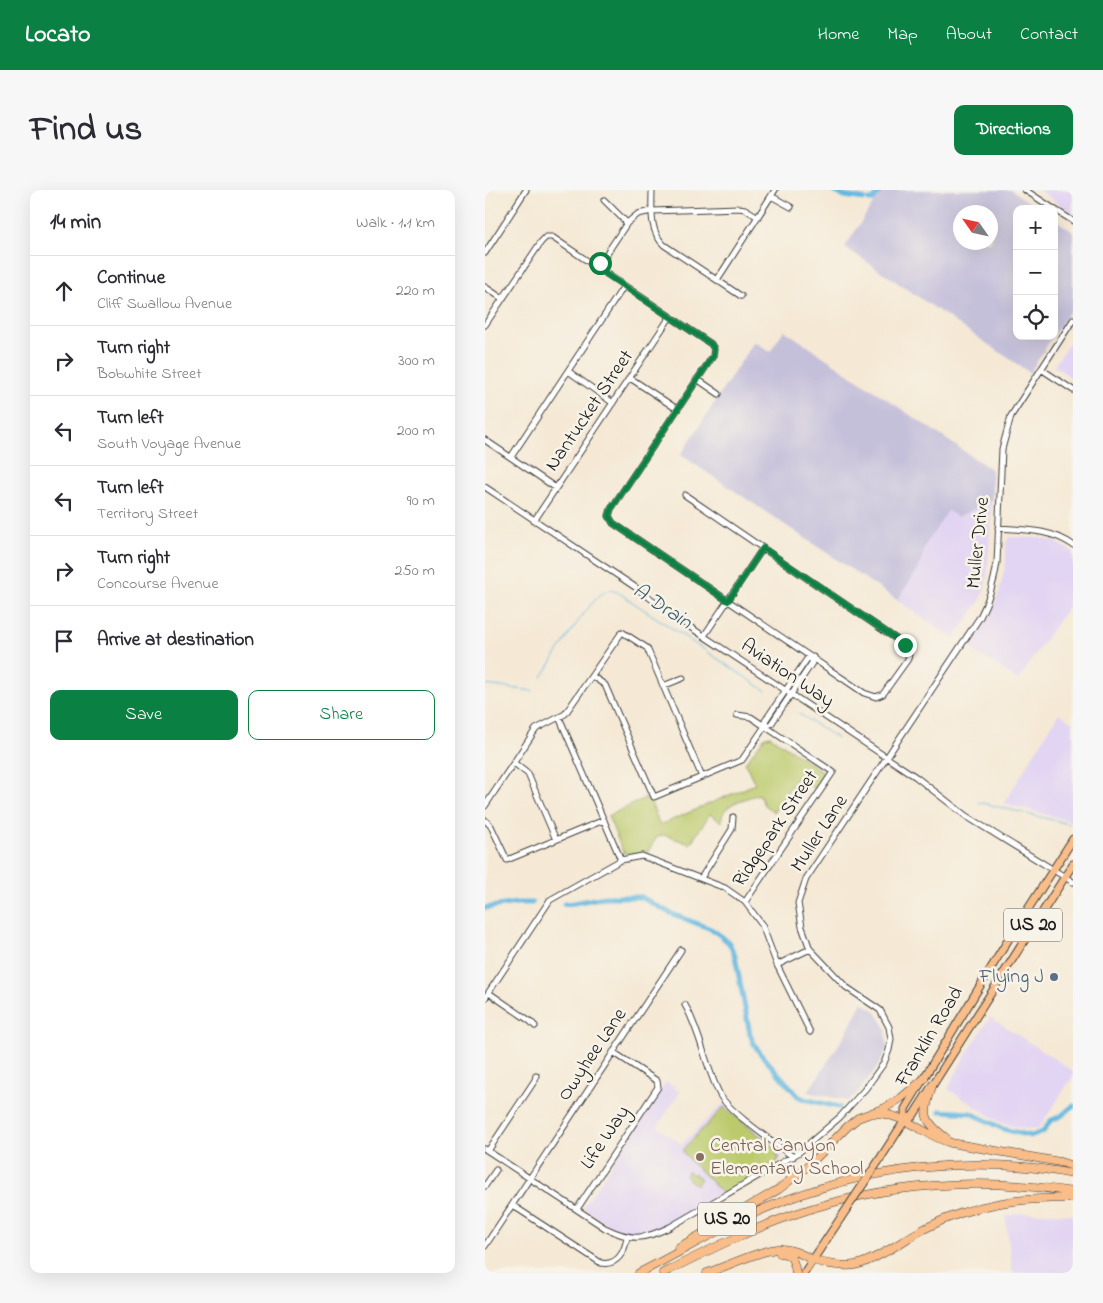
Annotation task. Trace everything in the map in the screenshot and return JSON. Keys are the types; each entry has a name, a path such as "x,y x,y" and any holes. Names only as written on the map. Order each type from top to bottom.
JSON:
{"highway":[{"name":"US 20","path":"639,1273 666,1255 779,1189 807,1166 847,1126 858,1118 901,1098 924,1079"},
{"path":"932,1086 925,1110 927,1119 936,1131 951,1143"},
{"path":"872,1113 897,1116 938,1139 951,1143 1060,1162 1073,1166"},
{"path":"639,1273 771,1206 834,1183 891,1171 969,1165 1004,1165 1073,1174"},
{"path":"663,1273 727,1241 775,1222 822,1206 871,1194 943,1185 972,1184 1050,1188 1073,1192"},
{"path":"813,1260 846,1266 859,1264 952,1216 979,1207 1011,1200 1073,1198"},
{"name":"US 20","path":"707,1273 770,1250 797,1251 813,1260"},
{"path":"751,1257 774,1253 786,1254 794,1260 796,1273"}],"main road":[{"name":"US 20","path":"1053,870 1073,839"},
{"name":"US 20","path":"1065,877 1073,864"},
{"name":"Franklin Road","path":"905,1120 905,1110 1002,949 1053,870"},
{"name":"Franklin Road","path":"804,1273 905,1120 913,1116 1065,877"},
{"path":"978,1013 973,1006 996,968 1002,949"}],"street":[{"path":"485,253 526,190"},
{"path":"652,190 654,231 657,239 741,296"},
{"path":"717,280 775,190"},
{"path":"1025,190 1048,205"},
{"path":"771,196 791,207"},
{"path":"604,200 627,223"},
{"path":"597,268 627,223 638,214 653,211 739,208 745,209 758,217"},
{"path":"1058,212 1073,222"},
{"path":"485,325 546,237 552,238 711,344 714,349 713,356 611,509 609,516 613,523 864,693 876,697 883,694 908,659 909,648 685,495"},
{"path":"511,457 624,286"},
{"path":"485,287 503,299"},
{"name":"Nantucket Street","path":"534,521 670,317"},
{"name":"Muller Drive","path":"887,758 980,617 988,601 997,564 1002,449 1005,433 1011,416 1073,320"},
{"path":"1041,368 1073,390"},
{"path":"567,371 613,403"},
{"path":"630,378 677,409"},
{"path":"697,380 719,394"},
{"path":"485,440 556,488"},
{"name":"Aviation Way","path":"485,488 635,587 788,693 916,777 973,820 1073,882"},
{"path":"998,528 1054,534 1073,545"},
{"path":"704,636 763,548"},
{"path":"485,806 536,729 565,714 622,632 647,648 702,777"},
{"path":"592,676 605,685 654,797 742,760 765,726 765,721 788,693 807,660 813,657"},
{"path":"663,686 683,678"},
{"path":"737,715 751,717 765,726"},
{"path":"559,717 621,860"},
{"name":"Ridgepark Street","path":"745,902 833,772 765,726"},
{"name":"Muller Lane","path":"627,1237 641,1238 651,1236 670,1227 793,1157 840,1117 866,1088 884,1063 891,1040 889,1027 880,1010 846,986 810,949 801,927 798,903 806,879 887,758"},
{"path":"514,763 527,774 556,840"},
{"path":"701,878 732,829 733,817"},
{"path":"485,820 491,826 507,860 604,820"},
{"path":"485,998 549,900 621,860 641,856 725,888 745,902 762,925 777,965 810,1032"},
{"path":"777,965 810,949"},
{"name":"Owyhee Lane","path":"485,1246 681,950"},
{"path":"489,993 535,1026"},
{"path":"685,1005 694,1020 711,1074 720,1095 730,1107 793,1157"},
{"name":"Life Way","path":"577,1209 659,1087 659,1084 613,1052"},
{"path":"512,1205 601,1263 607,1264 620,1257 624,1251 627,1237 605,1228 487,1150 535,1080 536,1075"},
{"path":"485,1186 496,1170"}],"shaded area":[{"path":"882,190 1011,190 1032,205 1013,205 1013,340 1051,340 1030,373 845,247"},
{"path":"1038,190 1073,190 1073,213"},
{"path":"1058,222 1073,232 1073,306 1058,329"},
{"path":"784,330 992,470 992,500 958,517 948,511 926,544 918,570 897,600 681,455 754,341 770,352"},
{"path":"1073,337 1073,379 1054,366"},
{"path":"992,500 987,579 981,599 954,639 897,600 918,570 926,544 948,511 958,517"},
{"path":"1010,537 1039,538 1054,541 1073,552 1073,599 1018,680 969,647 992,612 999,593 1006,562 1006,542"},
{"path":"1059,713 1073,723 1073,822 1004,803"},
{"path":"862,1002 875,1011 886,1028 887,1048 879,1064 862,1088 849,1101 808,1092 847,1032"},
{"path":"990,1017 1073,1071 1073,1076 1039,1128 1024,1129 999,1122 948,1089 961,1063"},
{"name":"Central Canyon Elementary School","path":"666,1082 680,1092 657,1127 682,1144 723,1104 776,1147 783,1158 659,1230 644,1233 625,1232 611,1227 583,1208"},
{"path":"1022,1213 1073,1215 1073,1273 1013,1273 1005,1216"}],"green space":[{"path":"770,736 822,771 823,778 815,789 797,777 774,812 764,805 759,794 741,800 729,807 722,816 722,822 710,814 690,844 664,835 657,837 647,853 628,854 623,852 608,816 645,798 651,803 660,825 755,784 745,763 765,737"},
{"path":"724,1107 774,1147 779,1159 723,1194 683,1153 683,1149"},
{"path":"688,1171 701,1179 696,1185 685,1176"}],"waterway":[{"path":"831,190 844,196 864,199"},
{"path":"869,200 873,200 881,190"},
{"name":"A Drain","path":"542,677 582,616 600,595 607,591 612,591 621,594 766,691"},
{"name":"A Drain","path":"485,685 533,691"},
{"name":"A Drain","path":"798,713 837,738"},
{"name":"A Drain","path":"978,802 1069,824"},
{"path":"564,904 605,897 641,897 670,913 711,929 721,936 729,943 735,956 750,1034 760,1053 798,1096 839,1107"},
{"path":"485,908 516,903 532,903"},
{"path":"940,1111 971,1113 1003,1129 1031,1136 1043,1132 1050,1121 1061,1116 1073,1106"}],"place":[{"name":"Flying J","path":"1054,977"},
{"name":"Central Canyon Elementary School","path":"700,1157"}],"route":[{"path":"600,263 597,268 711,344 714,349 713,356 611,509 609,516 613,523 728,601 763,548 905,645"}]}
